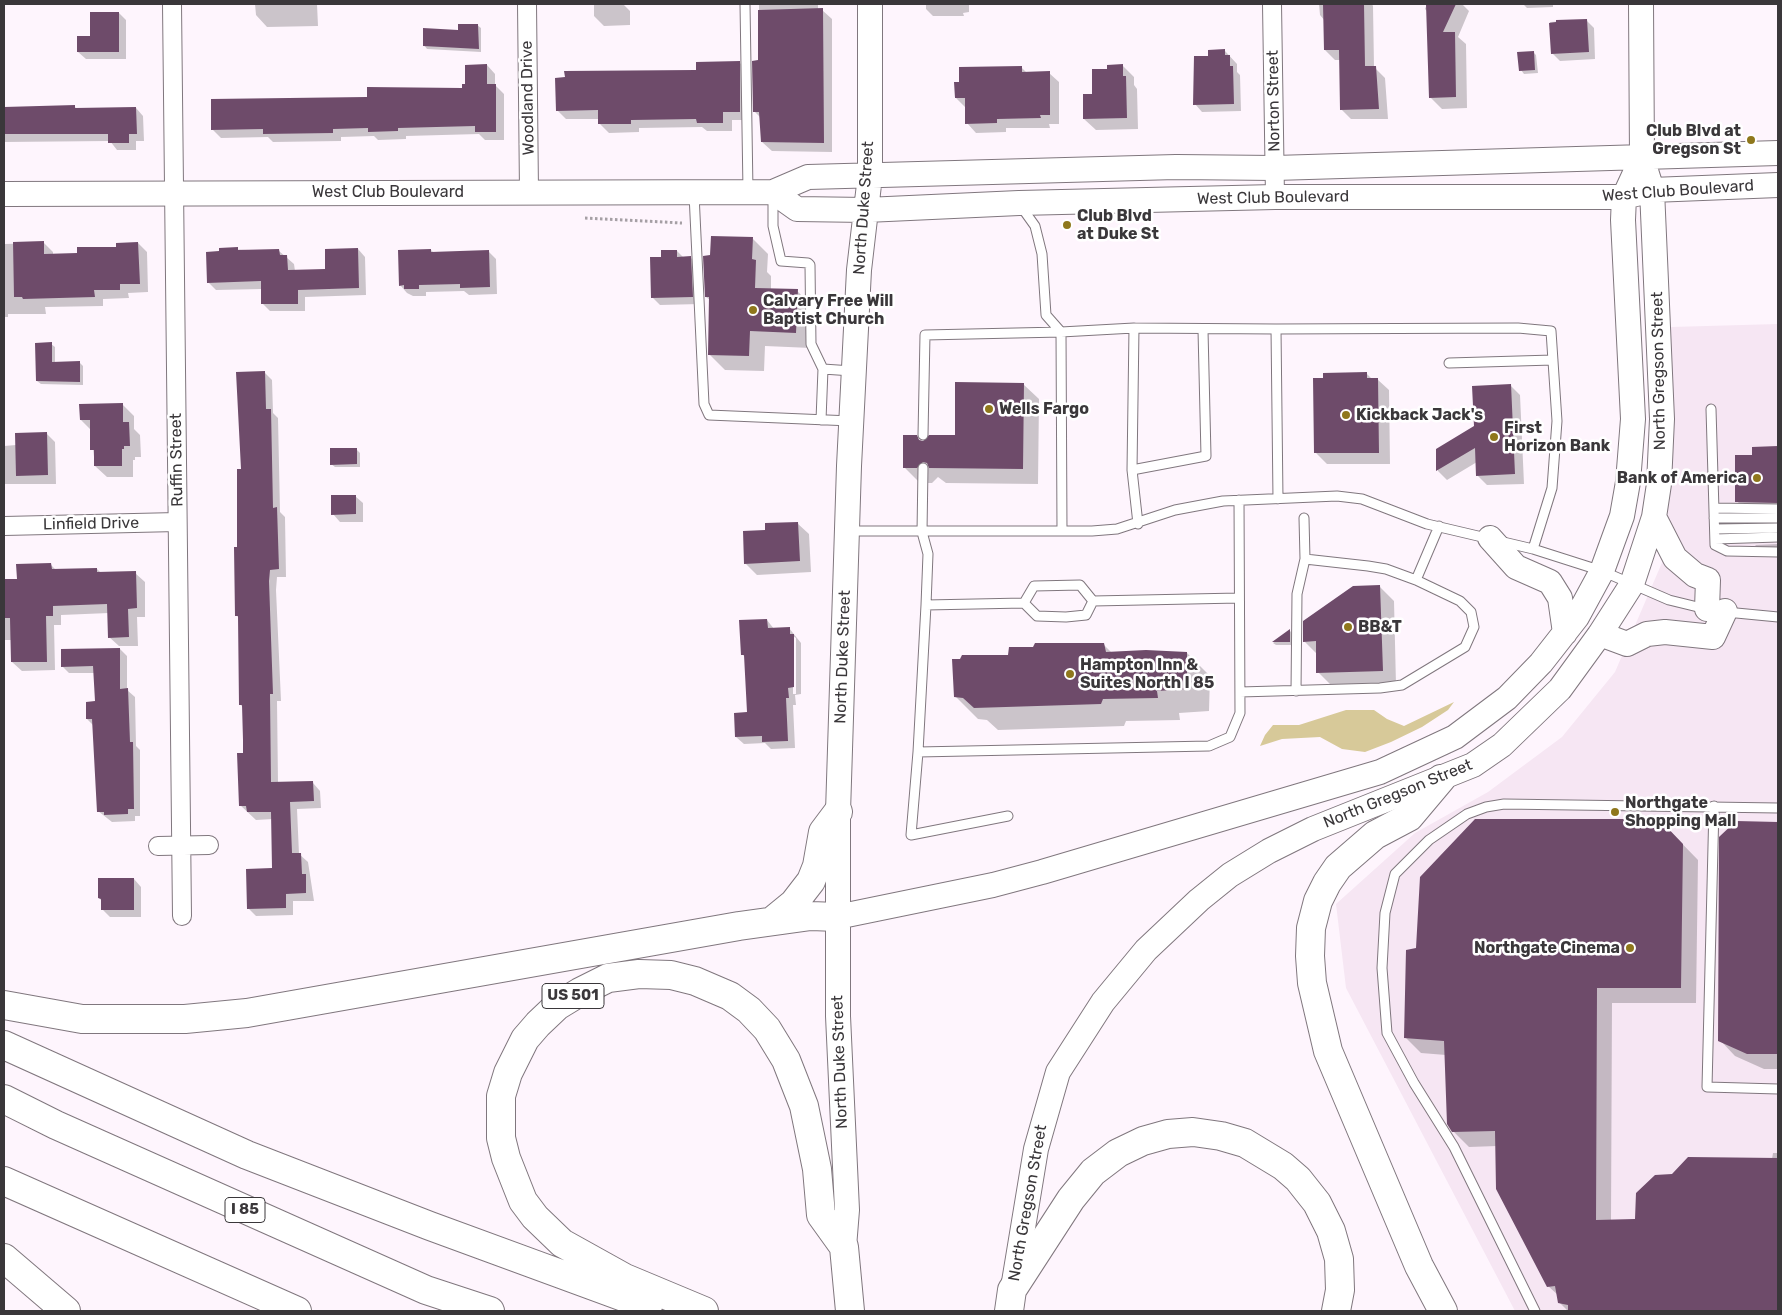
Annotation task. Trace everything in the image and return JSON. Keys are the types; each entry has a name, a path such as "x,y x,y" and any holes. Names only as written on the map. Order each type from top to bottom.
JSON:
{"highway":[{"path":"1441,779 1409,817 1375,835 1338,867 1318,901 1311,928 1310,956 1312,983 1328,1050 1419,1266 1443,1311"},
{"path":"772,921 794,903 811,880 817,866 823,832 838,812"},
{"path":"4,1005 82,1019 185,1019 247,1013 772,921 811,916 837,917"},
{"name":"US 501","path":"704,1311 632,1282 562,1243 535,1217 524,1202 514,1182 501,1138 502,1096 508,1074 525,1039 557,1006 608,978 639,974 670,975 695,981 716,989 749,1010 767,1029 786,1060 804,1106 812,1139 821,1215 844,1247"},
{"path":"4,1045 247,1155 430,1226 664,1311"},
{"name":"I 85","path":"4,1099 56,1125 426,1290 490,1311"},
{"path":"1011,1301 1071,1198 1093,1172 1118,1153 1143,1141 1168,1134 1193,1132 1221,1136 1245,1143 1283,1166 1303,1185 1317,1203 1331,1230 1339,1259 1340,1290 1336,1311"},
{"path":"4,1180 297,1311"},
{"name":"North Duke Street","path":"844,1247 850,1311"},
{"path":"4,1258 66,1311"}],"main road":[{"name":"North Duke Street","path":"844,1247 847,1210 838,1016 838,812 859,270 870,176 870,4"},
{"name":"North Gregson Street","path":"1011,1301 1036,1149 1058,1072 1103,1002 1146,950 1199,900 1230,875 1262,856 1312,829 1441,779 1473,764 1510,738 1560,689 1600,634 1632,584 1654,517 1659,484 1662,419 1652,190 1642,158 1641,4"},
{"name":"West Club Boulevard","path":"4,194 773,192 808,177 1158,167 1275,168 1778,153"},
{"name":"North Gregson Street","path":"837,917 993,885 1042,872 1380,772 1455,736 1508,698 1577,617 1602,571 1622,516 1628,482 1633,419 1624,197 1642,158"},
{"name":"West Club Boulevard","path":"773,192 797,209 866,210 1019,203 1275,197 1624,197 1652,190 1778,185"},
{"path":"1600,634 1627,644 1647,634 1665,632 1713,637 1716,610 1708,580 1694,575 1675,558 1654,517"},
{"path":"1490,538 1516,567 1550,582 1560,598 1565,633"}],"street":[{"name":"Ruffin Street","path":"172,4 182,916"},
{"name":"Woodland Drive","path":"527,4 529,192"},
{"name":"Norton Street","path":"1272,4 1275,197"},
{"name":"Linfield Drive","path":"4,526 178,522"},
{"path":"158,846 210,845"}],"lane":[{"path":"744,4 748,192"},
{"path":"694,192 704,404 710,415 852,421"},
{"path":"773,192 773,226 781,261 808,263 810,266 812,344 823,369 821,420"},
{"path":"1019,203 1035,226 1042,254 1046,315 1061,332 1062,531"},
{"path":"923,435 925,336 1134,328 1204,330 1447,330 1518,328 1551,331 1557,421 1552,488 1533,550"},
{"path":"1134,328 1132,470 1138,524"},
{"path":"1276,329 1278,499"},
{"path":"1132,470 1206,456 1204,330"},
{"path":"1448,363 1553,360"},
{"path":"823,369 854,371"},
{"path":"1712,409 1715,546 1727,551 1778,552"},
{"path":"923,468 922,532 928,554 918,752 911,835 1008,816"},
{"path":"848,531 1062,531 1117,529 1138,524 1175,510 1202,504 1239,500 1337,496 1362,499 1439,526 1490,538 1602,571 1669,600 1716,610 1778,617"},
{"path":"918,752 1209,746 1230,737 1240,713 1239,500"},
{"path":"1714,513 1778,509"},
{"path":"1714,513 1778,518"},
{"path":"1296,691 1297,594 1305,559 1304,518"},
{"path":"1416,580 1439,526"},
{"path":"1714,529 1778,528"},
{"path":"1715,539 1778,538"},
{"path":"1240,692 1402,685 1465,647 1474,627 1471,612 1460,601 1416,580 1386,569 1305,559"},
{"path":"1024,603 1034,586 1080,586 1093,601"},
{"path":"1093,601 1239,598"},
{"path":"926,605 1024,603 1037,616 1066,617 1086,615 1093,601"},
{"path":"1536,1311 1454,1147 1414,1083 1387,1033 1382,968 1385,913 1395,874 1429,840 1467,814 1486,807 1504,804 1778,808"},
{"path":"1714,806 1707,1088 1778,1089"}],"path":[{"path":"585,218 697,224"}],"shaded area":[{"name":"Northgate Shopping Mall","path":"1778,324 1778,1311 1515,1311 1346,988 1336,904 1415,833 1488,792 1562,737 1615,672 1667,551 1671,327"},
{"path":"1454,702 1448,710 1422,727 1365,752 1342,749 1320,737 1282,739 1260,746 1265,735 1273,725 1299,725 1346,710 1374,710 1387,719 1404,726"}],"building":[{"path":"1323,4 1364,4 1365,66 1376,66 1379,109 1340,110 1339,50 1324,50"},
{"path":"1426,4 1456,4 1443,32 1455,32 1456,97 1429,98"},
{"path":"823,8 824,143 761,142 759,112 753,112 752,61 758,60 758,10"},
{"path":"90,12 119,12 119,52 77,52 77,36 90,36"},
{"path":"1587,19 1589,52 1551,54 1549,23 1556,22 1556,20"},
{"path":"458,24 478,24 479,49 423,46 423,28 458,30"},
{"path":"1225,49 1225,55 1230,55 1230,66 1233,66 1234,104 1193,105 1194,56 1208,56 1208,50"},
{"path":"1534,51 1535,70 1519,71 1517,52"},
{"path":"740,61 740,112 723,112 723,123 697,123 696,119 631,120 631,124 598,124 598,110 556,111 555,78 565,77 564,71 696,70 696,62"},
{"path":"487,64 487,84 496,84 496,132 475,132 475,126 398,128 398,131 368,132 368,128 333,129 333,133 263,134 263,129 211,130 211,99 367,97 367,87 462,88 462,84 465,84 465,65"},
{"path":"1123,64 1123,76 1126,76 1127,118 1083,119 1083,94 1092,94 1092,69 1107,69 1107,65"},
{"path":"1022,66 1022,72 1050,71 1050,115 1040,115 1041,118 997,119 997,123 965,124 965,98 955,98 954,82 959,82 959,67"},
{"path":"75,105 75,108 136,107 137,134 129,134 129,143 108,143 108,134 4,134 4,107"},
{"name":"Calvary Free Will Baptist Church","path":"711,236 753,237 752,259 756,260 755,288 798,289 796,333 750,331 749,356 708,355 709,297 705,297 703,256 710,255"},
{"path":"44,241 44,254 77,253 77,247 116,247 116,243 138,242 140,284 120,284 120,290 94,290 95,297 23,299 22,297 14,297 13,242"},
{"path":"238,247 238,250 279,249 280,255 287,255 288,270 325,269 325,249 358,248 359,288 298,290 298,304 261,304 261,281 207,283 206,252 219,251 219,248"},
{"path":"431,249 431,252 489,250 490,287 460,288 460,284 419,285 419,289 404,289 404,285 399,286 398,250"},
{"path":"661,250 677,250 677,257 691,256 693,297 651,298 650,257 661,257"},
{"path":"52,342 52,362 80,361 80,382 36,381 35,343"},
{"path":"265,371 266,409 271,409 273,508 277,507 279,569 270,570 269,581 273,694 270,694 271,782 313,781 314,801 290,802 292,853 301,853 302,874 306,874 306,893 286,894 286,908 247,909 246,869 272,868 271,812 247,812 246,806 239,806 237,753 243,753 243,740 242,705 239,705 238,616 235,616 234,547 237,547 237,469 241,469 236,372"},
{"name":"Kickback Jack's","path":"1367,372 1367,378 1378,378 1379,453 1314,453 1313,378 1323,378 1323,373"},
{"name":"Wells Fargo","path":"955,382 1024,383 1023,469 929,468 927,463 923,462 917,468 903,468 903,435 917,435 919,440 923,441 929,435 955,435"},
{"name":"First Horizon Bank","path":"1511,384 1515,474 1476,476 1475,448 1436,471 1436,449 1474,426 1472,386"},
{"path":"123,403 123,422 129,422 130,446 124,446 124,449 122,449 122,466 94,466 94,450 90,450 90,420 80,420 79,404"},
{"path":"47,432 48,475 16,476 15,433"},
{"name":"Bank of America","path":"1778,446 1778,503 1735,502 1735,455 1752,455 1752,447"},
{"path":"330,448 357,448 357,464 330,465"},
{"path":"331,495 356,495 356,514 331,515"},
{"path":"798,522 800,561 744,564 743,531 765,530 765,523"},
{"path":"51,563 52,569 97,568 97,572 136,571 137,608 128,609 129,637 108,638 107,604 53,606 53,616 46,616 47,662 11,662 10,618 4,618 4,579 17,579 16,564"},
{"name":"BB&T","path":"1380,585 1383,671 1316,673 1316,641 1303,642 1303,621 1353,586"},
{"path":"767,619 768,628 790,627 790,634 794,634 794,687 788,688 789,698 786,698 788,741 762,742 762,736 735,737 734,713 747,712 744,655 741,655 739,620"},
{"path":"1290,629 1290,642 1272,642"},
{"name":"Hampton Inn & Suites North I 85","path":"1035,643 1104,643 1106,652 1146,650 1187,652 1187,689 1157,691 1158,698 1103,699 1101,704 974,708 963,698 954,697 952,659 960,659 962,655 1008,655 1009,647 1033,647"},
{"path":"120,648 120,689 128,688 130,742 133,742 134,809 128,809 128,814 104,815 104,812 97,812 92,719 86,719 86,702 95,701 93,666 61,667 61,649"},
{"path":"1475,819 1659,819 1683,844 1681,988 1597,988 1596,1220 1635,1219 1636,1193 1655,1175 1672,1174 1688,1157 1778,1158 1778,1311 1568,1311 1568,1305 1558,1303 1555,1286 1547,1287 1496,1189 1495,1131 1452,1132 1447,1124 1444,1041 1404,1038 1406,950 1416,948 1420,877"},
{"path":"1736,821 1778,822 1778,1054 1747,1054 1718,1041 1719,837"},
{"path":"98,878 134,878 134,910 101,910 101,899 98,898"}],"place":[{"name":"Club Blvd at Gregson St","path":"1751,140"},
{"name":"Club Blvd at Duke St","path":"1067,225"},
{"name":"Calvary Free Will Baptist Church","path":"753,310"},
{"name":"Wells Fargo","path":"989,409"},
{"name":"Kickback Jack's","path":"1346,415"},
{"name":"First Horizon Bank","path":"1494,437"},
{"name":"Bank of America","path":"1757,478"},
{"name":"BB&T","path":"1348,627"},
{"name":"Hampton Inn & Suites North I 85","path":"1070,674"},
{"name":"Northgate Shopping Mall","path":"1615,812"},
{"name":"Northgate Cinema","path":"1630,948"}]}
